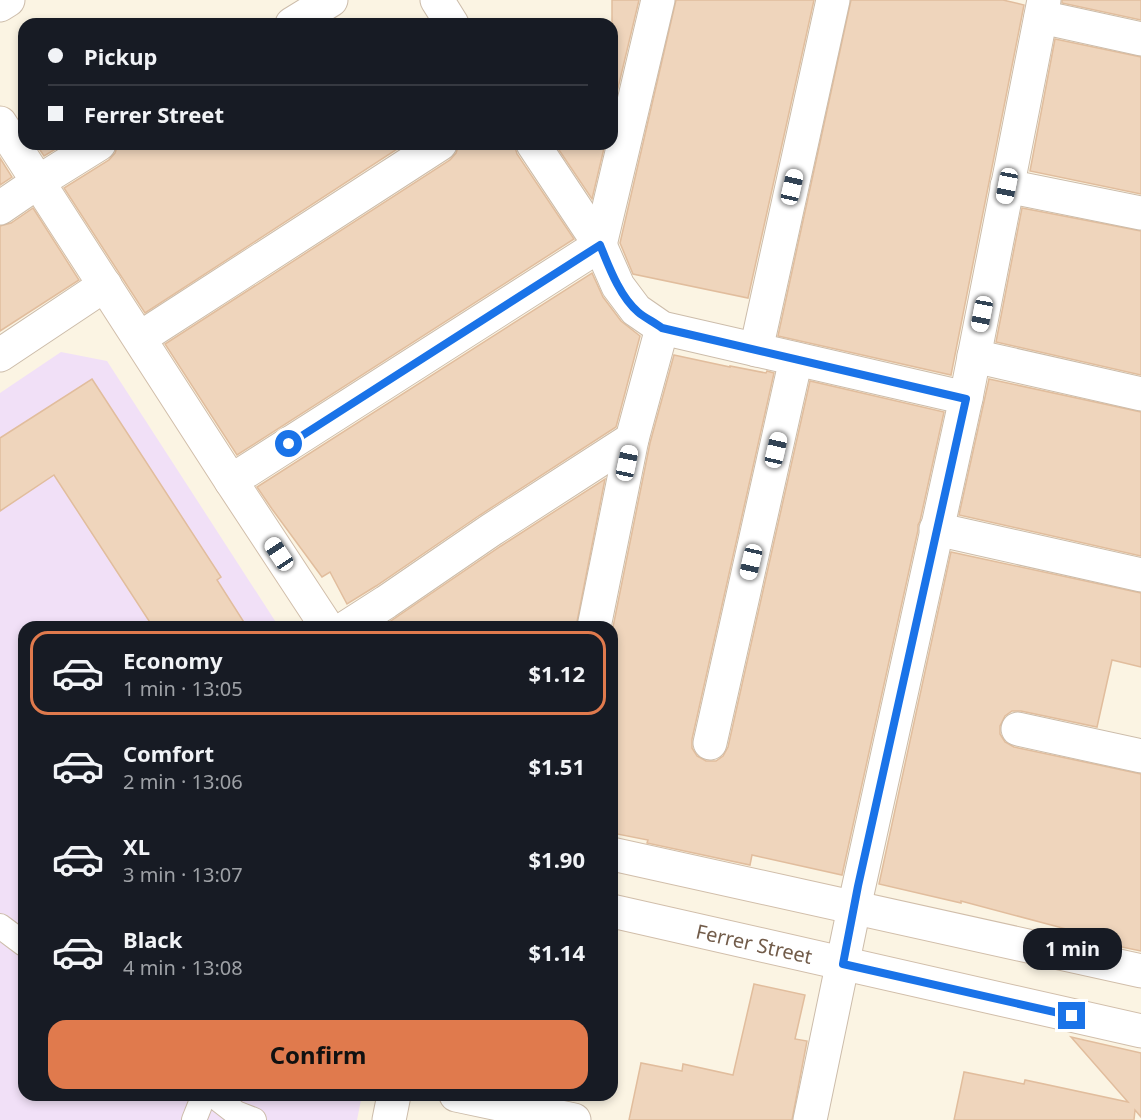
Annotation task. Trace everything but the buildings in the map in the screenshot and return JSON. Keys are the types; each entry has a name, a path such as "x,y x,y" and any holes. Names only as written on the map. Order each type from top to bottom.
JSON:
{"street":[{"path":"0,5 8,0"},
{"path":"302,18 331,0"},
{"path":"437,0 449,18"},
{"path":"231,481 600,245 658,0"},
{"path":"756,350 833,0"},
{"path":"810,1120 936,529 966,399 1042,8 1141,39"},
{"path":"0,123 323,621"},
{"path":"0,208 89,150"},
{"path":"140,338 432,150"},
{"path":"536,150 600,245 618,286 636,310 662,328 966,399"},
{"path":"1007,186 1141,213"},
{"path":"0,355 105,285"},
{"path":"595,621 632,439 662,328"},
{"path":"974,356 1141,394"},
{"path":"710,743 796,359"},
{"path":"356,621 632,439"},
{"path":"936,529 1141,575"},
{"path":"1018,729 1141,756"},
{"path":"618,855 1141,971"},
{"name":"Ferrer Street","path":"618,913 1141,1031"},
{"path":"389,1120 393,1101"},
{"path":"484,1101 574,1120"}],"lane":[{"path":"0,926 18,940"},
{"path":"194,1120 202,1101"},
{"path":"221,1101 236,1113 254,1120"}],"shaded area":[{"path":"61,352 107,361 275,621 18,621 18,1101 361,1101 357,1120 0,1120 0,393"}],"route":[{"path":"289,444 600,245 618,286 636,310 662,328 966,399 858,886 843,964 1072,1016"}]}
